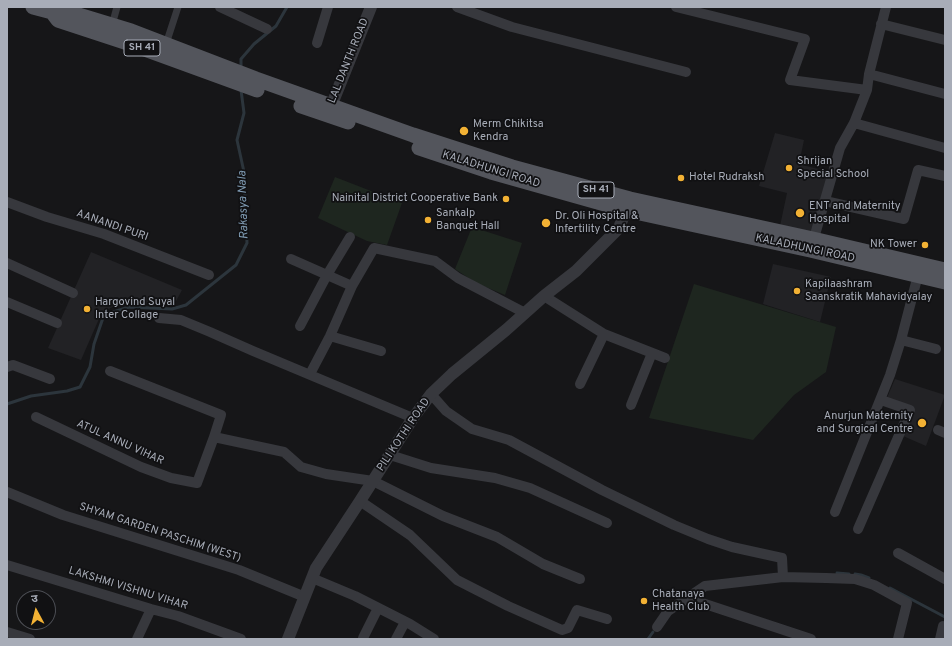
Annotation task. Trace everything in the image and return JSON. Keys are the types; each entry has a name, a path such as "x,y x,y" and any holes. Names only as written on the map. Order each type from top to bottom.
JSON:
{"main road":[{"name":"KALADHUNGI ROAD","path":"33,7 52,12 62,10 77,11 112,25 129,37 329,111 342,119 491,172 628,204 812,244 925,273 945,282"},
{"name":"KALADHUNGI ROAD","path":"52,12 58,20 166,44 236,77"},
{"name":"KALADHUNGI ROAD","path":"925,273 945,270"}],"street":[{"path":"112,25 117,7"},
{"path":"166,44 178,7"},
{"path":"220,7 267,29"},
{"path":"317,43 328,7"},
{"name":"LAL DANTH ROAD","path":"329,111 371,7"},
{"path":"457,7 512,27 686,72"},
{"path":"676,7 805,39 790,80 866,90"},
{"path":"812,244 840,148 854,123 866,90 886,7"},
{"path":"881,24 945,40"},
{"path":"869,74 945,94"},
{"path":"854,123 945,148"},
{"path":"825,201 904,219 918,170 945,176"},
{"name":"AANANDI PURI","path":"7,202 47,217 104,234 208,275"},
{"name":"PILI KOTHI ROAD","path":"288,639 316,568 413,418 431,394 452,374 506,330 544,296 576,271 619,228 628,204"},
{"path":"300,326 326,274 350,237"},
{"path":"310,374 330,336 352,286 374,248 435,261 458,278 525,313"},
{"path":"291,259 352,286"},
{"path":"7,263 73,292"},
{"path":"835,512 890,376 925,273"},
{"path":"544,296 604,334 665,358"},
{"path":"7,302 57,323"},
{"path":"159,318 181,320 413,418"},
{"path":"580,384 604,334"},
{"path":"330,336 380,351"},
{"path":"901,340 936,349"},
{"path":"632,406 652,353"},
{"path":"7,367 13,365 50,379"},
{"path":"110,371 221,415 214,437 284,452 301,467 326,474 373,481 443,516 497,537 543,564 580,579"},
{"path":"431,394 446,411 472,429 509,440 602,490 667,521 732,548 782,558 783,577"},
{"path":"858,529 910,410 880,400"},
{"name":"ATUL ANNU VIHAR","path":"36,417 141,467 171,478 197,483 214,437"},
{"path":"390,455 431,468 495,478 530,488 607,523"},
{"name":"SHYAM GARDEN PASCHIM (WEST)","path":"7,492 63,514 239,570 305,597"},
{"path":"360,501 410,535 457,580 508,606 562,630 568,628 577,610 607,619"},
{"path":"898,553 945,579"},
{"name":"LAKSHMI VISHNU VIHAR","path":"7,565 178,616 219,635 241,639"},
{"path":"657,627 668,611 705,586 783,577 855,579 874,585 907,603 898,639"},
{"path":"312,578 356,596 434,639"},
{"path":"688,598 811,639"},
{"path":"363,638 378,608"},
{"path":"137,639 151,609"},
{"path":"396,639 405,622"},
{"path":"940,639 943,626"},
{"path":"7,632 30,639"}],"shaded area":[{"name":"Shrijan Special School","path":"775,133 804,140 799,164 829,172 812,234 780,226 787,193 759,186"},
{"path":"335,177 402,203 387,245 367,241 318,218"},
{"path":"472,227 522,243 505,295 476,283 455,269"},
{"name":"Hargovind Suyal Inter Collage","path":"91,252 182,290 174,305 156,305 134,302 121,303 102,312 81,360 48,348"},
{"name":"Kapilaashram Saanskratik Mahavidyalay","path":"773,264 831,277 820,322 763,304"},
{"path":"694,284 836,327 826,372 794,395 753,440 649,418"},
{"name":"Anurjun Maternity and Surgical Centre","path":"895,379 945,395 926,446 903,436 914,411 886,400"}],"waterway":[{"name":"Rakasya Nala","path":"241,69 241,59 254,44 276,26 287,7"},
{"name":"Rakasya Nala","path":"7,404 31,396 67,391 80,387 90,367 94,344 104,315 129,307 172,309 186,305 236,265 247,243 244,172 237,140 244,113 241,90"},
{"path":"837,573 849,574"},
{"path":"855,574 869,578"},
{"path":"890,588 945,617"},
{"path":"648,639 653,632"}],"place":[{"name":"Merm Chikitsa Kendra","path":"464,131"},
{"name":"Shrijan Special School","path":"789,168"},
{"name":"Hotel Rudraksh","path":"681,178"},
{"name":"Nainital District Cooperative Bank","path":"506,199"},
{"name":"ENT and Maternity Hospital","path":"800,213"},
{"name":"Sankalp Banquet Hall","path":"428,220"},
{"name":"Dr. Oli Hospital & Infertility Centre","path":"546,223"},
{"name":"NK Tower","path":"925,245"},
{"name":"Kapilaashram Saanskratik Mahavidyalay","path":"797,291"},
{"name":"Hargovind Suyal Inter Collage","path":"87,309"},
{"name":"Anurjun Maternity and Surgical Centre","path":"922,423"},
{"name":"Chatanaya Health Club","path":"644,601"}]}
